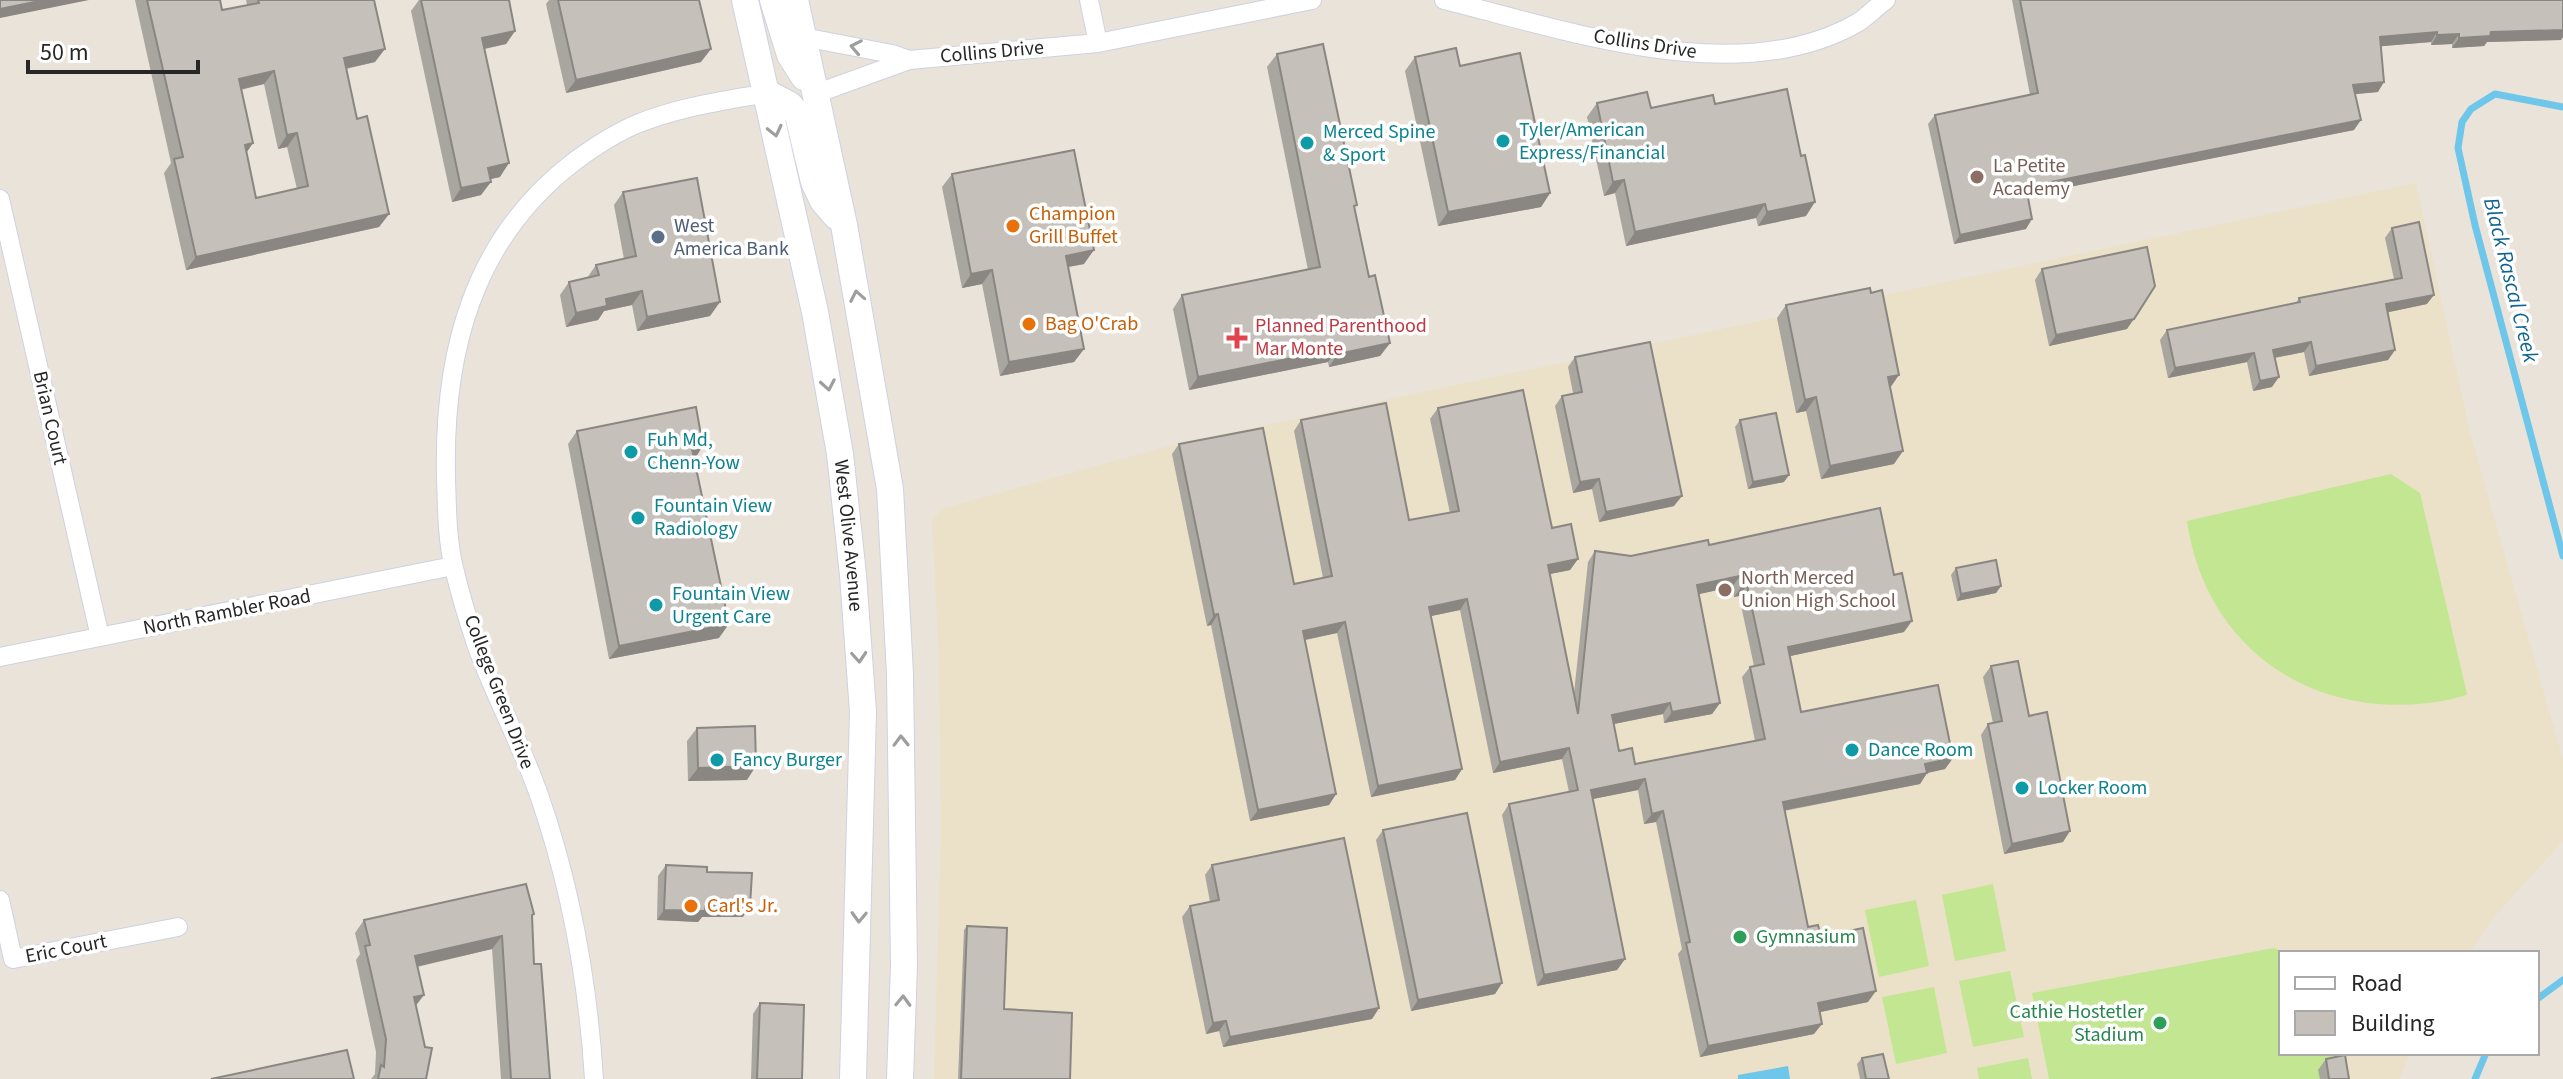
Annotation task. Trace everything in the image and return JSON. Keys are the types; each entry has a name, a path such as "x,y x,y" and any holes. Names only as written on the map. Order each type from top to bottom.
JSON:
{"main road":[{"name":"West Olive Avenue","path":"745,0 818,326 840,454 853,575 863,712 853,1079"},
{"path":"773,0 790,55 815,94"},
{"name":"West Olive Avenue","path":"795,0 844,225 890,489 900,674 904,965 900,1079"},
{"path":"767,93 790,105 798,115 814,182 823,201 844,225"}],"street":[{"path":"1089,0 1098,43"},
{"name":"Collins Drive","path":"815,94 909,60 1098,43 1312,0"},
{"name":"Collins Drive","path":"1444,0 1626,44 1710,54 1803,44 1857,23 1886,0"},
{"name":"Collins Drive","path":"803,37 909,60"},
{"name":"College Green Drive","path":"594,1079 580,948 563,870 539,793 476,645 453,566 446,485 450,388 465,315 476,286 497,245 524,209 557,175 595,147 636,124 695,106 767,93"},
{"name":"Brian Court","path":"0,199 100,637"},
{"name":"North Rambler Road","path":"0,657 453,566"},
{"name":"Eric Court","path":"0,900 13,959 178,927"}],"shaded area":[{"name":"North Merced Union High School","path":"2416,183 2470,432 2563,760 2563,841 2495,916 2470,951 2279,951 2279,1055 2409,1055 2400,1079 934,1079 941,832 939,659 932,521 941,509 1176,444"}],"green space":[{"path":"2391,474 2420,493 2467,694 2464,696 2415,704 2368,703 2324,693 2284,674 2249,647 2220,612 2199,570 2187,521"},
{"path":"1993,884 2006,951 1955,961 1942,895"},
{"path":"1916,900 1929,966 1879,977 1865,910"},
{"name":"Cathie Hostetler Stadium","path":"2274,948 2281,951 2279,1055 2343,1055 2348,1079 2049,1079 2032,993"},
{"path":"2010,971 2024,1037 1973,1047 1959,981"},
{"path":"1934,987 1947,1053 1896,1064 1882,997"},
{"path":"2028,1058 2032,1079 1979,1079 1977,1068"}],"water":[{"path":"1788,1066 1790,1079 1738,1079 1738,1075"}],"building":[{"path":"0,0 44,0 0,9"},
{"path":"147,0 220,0 222,10 259,3 258,0 374,0 385,49 344,58 357,119 367,116 389,214 196,257 174,159 183,157","holes":["274,71 287,135 297,133 308,186 256,198 245,145 253,143 239,79"]},
{"path":"421,0 509,0 515,31 482,38 509,163 488,168 491,182 461,188"},
{"path":"558,0 699,0 711,49 576,80"},
{"path":"2020,0 2563,0 2563,30 2491,32 2490,36 2459,38 2459,34 2437,35 2437,32 2380,37 2384,82 2353,85 2361,120 2026,187 2032,219 1960,235 1935,115 2038,93"},
{"path":"1323,44 1369,277 1375,275 1390,343 1338,354 1337,349 1198,377 1182,295 1320,267 1277,54"},
{"path":"1456,48 1460,66 1520,53 1550,193 1448,212 1415,57"},
{"path":"1787,89 1801,156 1805,155 1815,202 1767,212 1765,204 1635,232 1624,180 1613,182 1597,103 1647,92 1651,108 1713,95 1715,104"},
{"path":"1074,150 1094,250 1066,256 1084,349 1009,362 992,270 971,274 952,174"},
{"name":"West America Bank","path":"697,178 720,302 647,317 642,291 606,299 607,306 576,313 569,282 599,275 596,265 636,256 623,192"},
{"path":"2419,222 2434,295 2386,304 2395,350 2316,366 2311,342 2273,350 2279,377 2260,381 2254,353 2175,368 2167,330 2300,302 2299,298 2402,278 2392,228"},
{"path":"2147,247 2155,286 2134,319 2056,335 2042,269"},
{"path":"1870,288 1871,293 1882,290 1899,375 1888,377 1903,451 1830,466 1816,397 1805,400 1786,305"},
{"path":"1650,342 1682,496 1606,512 1599,479 1580,482 1562,396 1582,392 1575,357"},
{"path":"1523,390 1552,528 1571,524 1578,559 1548,565 1578,714 1595,551 1631,556 1708,540 1709,545 1880,508 1894,575 1902,573 1912,621 1788,647 1801,712 1938,685 1953,758 1925,764 1927,773 1783,802 1808,927 1818,925 1821,937 1863,928 1876,991 1818,1003 1822,1024 1708,1046 1663,811 1652,814 1645,779 1591,790 1625,959 1544,975 1509,804 1578,790 1569,748 1500,762 1467,599 1429,607 1462,769 1378,786 1345,622 1303,631 1336,794 1258,810 1179,444 1263,428 1294,584 1332,576 1301,420 1386,403 1409,520 1459,511 1438,408","holes":["1740,576 1742,586 1747,585 1764,664 1750,667 1765,739 1635,764 1632,748 1619,751 1612,715 1670,703 1672,712 1720,703 1697,585"]},
{"path":"696,407 703,446 692,449 729,624 619,646 577,431"},
{"path":"1776,413 1789,475 1753,482 1740,420"},
{"path":"1996,560 2001,586 1961,594 1956,568"},
{"name":"Locker Room","path":"2018,661 2029,716 2047,712 2070,831 2012,844 1988,724 2002,721 1991,666"},
{"path":"755,726 756,766 698,768 697,728"},
{"path":"1467,813 1502,983 1418,1000 1383,830"},
{"path":"1344,838 1379,1008 1230,1037 1226,1021 1213,1023 1190,906 1219,900 1212,865"},
{"path":"666,865 707,867 707,872 752,873 750,906 705,906 705,911 664,910"},
{"path":"526,884 534,914 534,964 541,964 550,1079 511,1079 502,936 415,956 424,995 414,997 425,1047 432,1048 426,1079 378,1079 381,1065 384,1067 386,1039 365,946 370,945 364,920"},
{"path":"967,926 1007,928 1004,1009 1072,1013 1070,1079 961,1079"},
{"path":"760,1003 804,1005 802,1079 757,1079"},
{"path":"347,1050 354,1079 211,1079"},
{"path":"1883,1054 1889,1079 1866,1079 1862,1058"},
{"path":"2345,1055 2349,1079 2329,1079 2326,1059"}],"waterway":[{"name":"Black Rascal Creek","path":"2563,107 2495,94 2471,109 2462,122 2458,148 2475,225 2563,556"},
{"name":"Black Rascal Creek","path":"2539,998 2563,980"},
{"name":"Black Rascal Creek","path":"2475,1079 2485,1055"}],"place":[{"name":"Tyler/American Express/Financial","path":"1503,141"},
{"name":"Merced Spine & Sport","path":"1307,143"},
{"name":"La Petite Academy","path":"1977,177"},
{"name":"Champion Grill Buffet","path":"1013,226"},
{"name":"West America Bank","path":"658,237"},
{"name":"Bag O'Crab","path":"1029,324"},
{"name":"Planned Parenthood Mar Monte","path":"1237,338"},
{"name":"Fuh Md, Chenn-Yow","path":"631,452"},
{"name":"Fountain View Radiology","path":"638,518"},
{"name":"North Merced Union High School","path":"1725,590"},
{"name":"Fountain View Urgent Care","path":"656,605"},
{"name":"Dance Room","path":"1852,750"},
{"name":"Fancy Burger","path":"717,760"},
{"name":"Locker Room","path":"2022,788"},
{"name":"Carl's Jr.","path":"691,906"},
{"name":"Gymnasium","path":"1740,937"},
{"name":"Cathie Hostetler Stadium","path":"2160,1023"}]}
